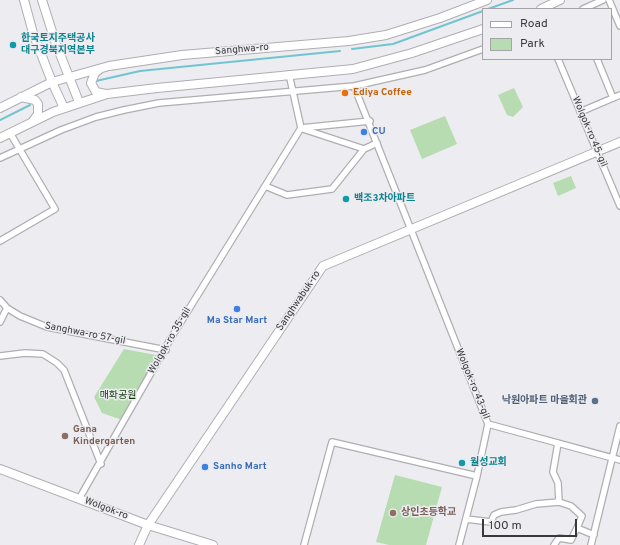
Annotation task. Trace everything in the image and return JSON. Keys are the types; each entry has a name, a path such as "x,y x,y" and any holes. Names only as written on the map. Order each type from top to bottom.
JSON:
{"main road":[{"path":"24,0 33,33 64,108"},
{"path":"42,0 56,44 70,76 79,102"},
{"name":"Sanghwa-ro","path":"0,108 19,97 52,82 104,67 182,55 349,41 393,33 440,18 487,0"},
{"path":"543,8 560,0"},
{"path":"0,138 64,108 107,94 289,74 352,69 412,53 482,29"},
{"path":"104,67 95,73 91,84 96,92 107,94"},
{"path":"19,97 28,97 37,101 39,108 38,114 32,122"},
{"name":"Sanghwabuk-ro","path":"139,545 148,525 323,266 620,142"},
{"name":"Wolgok-ro","path":"0,469 148,525 213,545"}],"street":[{"path":"585,8 603,0"},
{"path":"609,0 620,26"},
{"path":"0,158 18,148 82,122 124,110 159,103 354,86 425,70 482,49"},
{"name":"Wolgok-ro 45-gil","path":"558,60 620,206"},
{"path":"597,60 613,98"},
{"path":"289,74 291,91 301,128"},
{"name":"Wolgok-ro 43-gil","path":"354,86 370,121 488,424 477,476 459,545"},
{"path":"580,112 620,95"},
{"path":"301,128 370,121"},
{"path":"301,128 364,149"},
{"name":"Wolgok-ro 35-gil","path":"79,499 101,464 166,350 171,338 301,128"},
{"path":"0,241 55,209 10,132"},
{"path":"265,186 287,196 332,189 364,149 378,143"},
{"name":"Sanghwa-ro 57-gil","path":"0,300 7,308 30,321 47,327 166,350"},
{"path":"0,322 7,308"},
{"path":"0,356 25,353 43,354 57,363 64,370 101,464"},
{"path":"488,424 620,460"},
{"path":"591,545 620,426"},
{"path":"304,545 332,442 477,476"},
{"path":"558,443 553,472 558,483 560,502"},
{"path":"466,519 491,522 494,515 501,512 516,510 536,504 560,502 571,506 582,516 571,540 559,538 554,545"},
{"path":"577,528 594,535"}],"green space":[{"path":"514,88 523,107 513,117 507,115 498,95"},
{"path":"445,116 457,144 422,159 410,130"},
{"path":"571,176 576,188 558,196 553,183"},
{"name":"매화공원","path":"124,349 156,355 160,360 125,421 102,413 94,397"},
{"path":"395,475 442,487 426,545 389,545 376,542"}],"waterway":[{"path":"491,8 513,0"},
{"path":"352,49 393,44 482,11"},
{"path":"96,81 140,71 340,51"},
{"path":"0,120 30,105"}],"place":[{"name":"한국토지주택공사 대구경북지역본부","path":"13,45"},
{"name":"Ediya Coffee","path":"345,93"},
{"name":"CU","path":"364,132"},
{"name":"백조3차아파트","path":"346,199"},
{"name":"Ma Star Mart","path":"237,309"},
{"name":"낙원아파트 마을회관","path":"595,401"},
{"name":"Gana Kindergarten","path":"65,436"},
{"name":"월성교회","path":"462,463"},
{"name":"Sanho Mart","path":"205,467"},
{"name":"상인초등학교","path":"393,513"}]}
